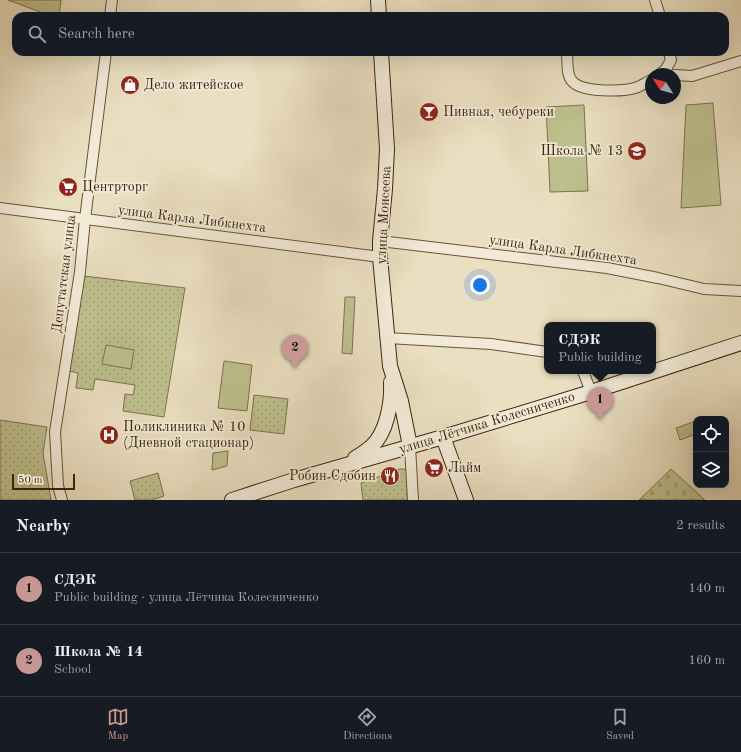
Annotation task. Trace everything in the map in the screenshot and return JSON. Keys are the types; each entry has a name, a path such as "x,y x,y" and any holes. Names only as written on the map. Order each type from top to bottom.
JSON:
{"street":[{"path":"110,12 112,0"},
{"path":"378,0 379,12"},
{"path":"655,0 659,12"},
{"name":"Депутатская улица","path":"62,500 58,486 55,432 80,272 85,219 105,56"},
{"name":"улица Моисеева","path":"381,56 387,149 380,257 390,366 401,401 410,446"},
{"path":"567,56 568,74 577,86 608,91 638,87 645,83"},
{"path":"667,68 671,60 670,56"},
{"path":"681,76 692,76 741,61"},
{"name":"улица Карла Либкнехта","path":"0,208 380,257"},
{"name":"улица Карла Либкнехта","path":"380,240 607,268 704,289 741,291"},
{"path":"387,338 491,344 544,352"},
{"name":"улица Лётчика Колесниченко","path":"656,371 741,343"},
{"path":"341,467 372,446 381,434 390,408 390,366"},
{"path":"584,374 591,392"},
{"name":"улица Лётчика Колесниченко","path":"232,500 646,374"},
{"path":"443,437 466,500"},
{"path":"410,446 413,500"}],"green space":[{"path":"8,0 61,0 60,12 40,12"},
{"path":"713,103 721,205 681,208 686,105"},
{"path":"584,105 588,191 550,192 546,107"},
{"path":"84,276 185,288 164,417 123,411 125,394 133,395 135,385 95,379 93,390 76,388 78,373 69,371"},
{"path":"345,297 355,297 352,354 342,353"},
{"path":"106,345 134,350 131,369 102,364"},
{"path":"224,361 252,365 247,411 218,408"},
{"path":"254,395 288,399 284,434 250,430"},
{"path":"0,420 47,427 43,453 51,500 0,500"},
{"path":"693,422 693,435 680,440 676,428"},
{"path":"228,451 227,466 212,470 213,453"},
{"path":"400,469 406,469 410,474 411,500 363,500 361,483"},
{"path":"671,469 705,500 639,500"},
{"path":"158,473 164,496 152,500 135,500 130,481"}],"place":[{"name":"Дело житейское","path":"130,85"},
{"name":"Пивная, чебуреки","path":"429,112"},
{"name":"Школа № 13","path":"637,151"},
{"name":"Центрторг","path":"68,187"},
{"name":"Школа № 14","path":"295,368"},
{"name":"СДЭК","path":"600,420"},
{"name":"Поликлиника № 10 (Дневной стационар)","path":"109,435"},
{"name":"Лайм","path":"434,468"},
{"name":"Робин Сдобин","path":"390,476"}]}
